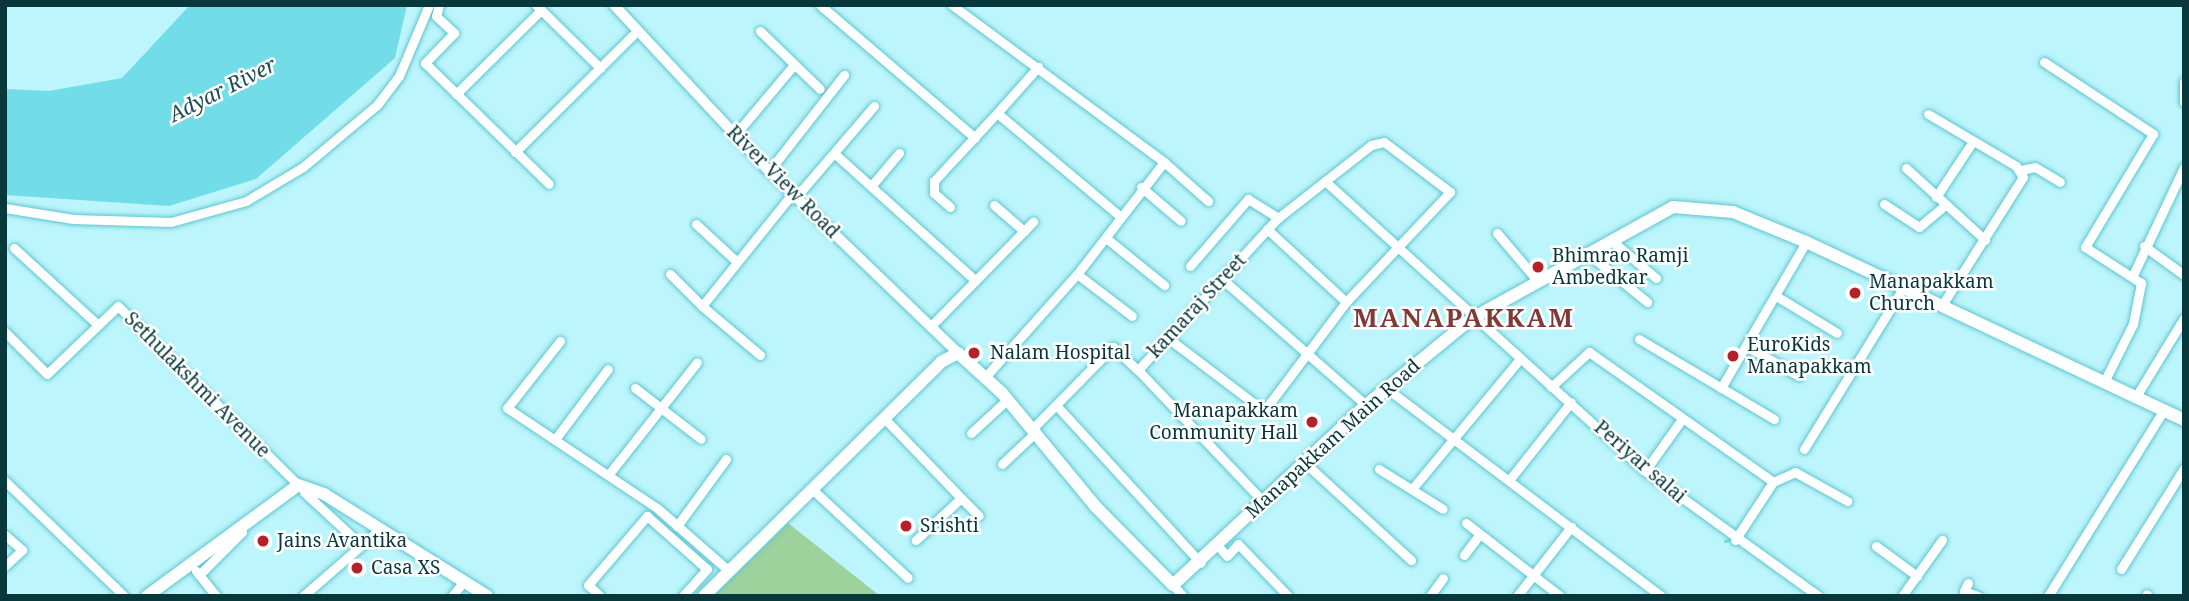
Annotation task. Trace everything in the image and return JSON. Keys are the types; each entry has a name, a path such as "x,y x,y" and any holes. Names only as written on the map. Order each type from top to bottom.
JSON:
{"main road":[{"name":"Manapakkam Main Road","path":"1173,585 1201,563 1262,500 1306,463 1366,405 1471,318 1585,251 1673,207 1733,212 1806,242 1944,302 2184,420"},
{"path":"704,596 884,418 958,353 1008,399 1096,506 1173,585"},
{"path":"147,596 195,570 298,485 382,530 487,596"}],"street":[{"path":"5,208 74,219 171,222 246,201 303,167 377,104 399,76 429,5"},
{"path":"439,5 436,16 454,33 425,63 549,184"},
{"name":"River View Road","path":"614,5 769,171 958,353"},
{"path":"820,5 975,138"},
{"path":"952,5 1164,162 1208,201"},
{"path":"456,94 538,8 600,68"},
{"path":"515,152 638,30"},
{"path":"760,32 820,89"},
{"path":"2044,62 2153,134 2085,247 2133,275 2141,283 2136,314 2104,382"},
{"path":"735,135 793,66"},
{"path":"950,207 934,193 934,181 1038,67"},
{"path":"769,171 844,75"},
{"path":"2184,82 2184,102"},
{"path":"702,306 737,262 794,196 835,154 874,106"},
{"path":"997,113 1121,217"},
{"path":"1928,114 2021,170 2035,167 2060,182"},
{"path":"1936,197 1973,141"},
{"name":"kamaraj Street","path":"1002,464 1113,347 1138,370 1278,218 1334,171 1384,142 1450,192 1400,247"},
{"path":"872,185 899,153"},
{"path":"835,154 975,280"},
{"path":"986,376 1077,274 1141,187 1164,162"},
{"path":"2133,275 2144,246 2184,167"},
{"path":"1906,168 1985,240"},
{"path":"1944,302 2022,184 2021,170"},
{"name":"Periyar salai","path":"1325,181 1400,247 1471,318 1570,402 1645,471 1735,540 1818,596"},
{"path":"1141,187 1181,221"},
{"path":"1189,266 1248,200 1278,218"},
{"path":"1884,204 1919,227 1945,205"},
{"path":"994,205 1024,231"},
{"path":"931,326 1033,222"},
{"path":"696,224 737,262"},
{"path":"1267,229 1346,302"},
{"path":"1497,233 1536,279"},
{"path":"1106,238 1164,285"},
{"path":"1611,240 1657,278"},
{"path":"1721,388 1806,242"},
{"path":"2144,246 2184,275"},
{"path":"1168,338 1264,411 1346,302 1400,247"},
{"path":"14,248 99,325"},
{"path":"1585,251 1647,302"},
{"path":"670,274 702,306 760,355"},
{"path":"1077,274 1132,316"},
{"path":"1222,279 1366,405"},
{"path":"1804,449 1905,285"},
{"path":"1776,296 1837,332"},
{"name":"Sethulakshmi Avenue","path":"5,332 47,374 118,306 298,485"},
{"path":"2135,398 2184,318"},
{"path":"1639,339 1774,419"},
{"path":"560,341 507,408 609,474 677,526 729,571"},
{"path":"1746,346 1799,376"},
{"path":"1551,387 1589,352 1773,482"},
{"path":"1412,489 1519,360"},
{"path":"609,474 697,362"},
{"path":"556,438 608,369"},
{"path":"1138,370 1262,500"},
{"path":"635,388 701,439"},
{"path":"1386,388 1510,479 1661,596"},
{"path":"971,433 1008,399"},
{"path":"1510,479 1570,402"},
{"path":"1056,405 1201,563"},
{"path":"2048,596 2163,411"},
{"path":"884,418 979,516"},
{"path":"1645,471 1682,419"},
{"path":"677,526 726,459"},
{"path":"1306,463 1411,560"},
{"path":"2121,569 2184,468"},
{"path":"1379,469 1443,509"},
{"path":"1735,540 1773,482 1795,472 1847,501"},
{"path":"5,481 124,596"},
{"path":"216,596 195,570 296,489 312,496 361,545"},
{"path":"813,490 908,578"},
{"path":"916,540 961,498"},
{"path":"600,596 588,585 648,516 707,569 683,596"},
{"path":"1466,523 1560,596"},
{"path":"1517,596 1571,527"},
{"path":"303,596 382,530"},
{"path":"309,596 382,530"},
{"path":"1464,555 1480,534"},
{"path":"5,535 22,550 5,566"},
{"path":"1902,596 1942,540"},
{"path":"1218,546 1227,556 1238,544 1288,596"},
{"path":"1876,546 1917,576"},
{"path":"1430,596 1443,578"},
{"path":"452,596 464,581"},
{"path":"1968,583 1964,591 1976,595"},
{"path":"1173,585 1183,596"}],"green space":[{"path":"788,523 880,596 714,596"}],"water":[{"name":"Adyar River","path":"190,5 407,5 395,58 256,179 169,206 5,195 5,89 49,91 122,78"}],"waterway":[{"path":"1725,541 1734,539"}],"place":[{"name":"Bhimrao Ramji Ambedkar","path":"1538,267"},
{"name":"Manapakkam Church","path":"1855,293"},
{"name":"Nalam Hospital","path":"974,353"},
{"name":"EuroKids Manapakkam","path":"1733,356"},
{"name":"Manapakkam Community Hall","path":"1312,422"},
{"name":"Srishti","path":"906,526"},
{"name":"Jains Avantika","path":"263,541"},
{"name":"Casa XS","path":"357,568"}],"district":[{"name":"MANAPAKKAM","path":"1464,318"}]}
